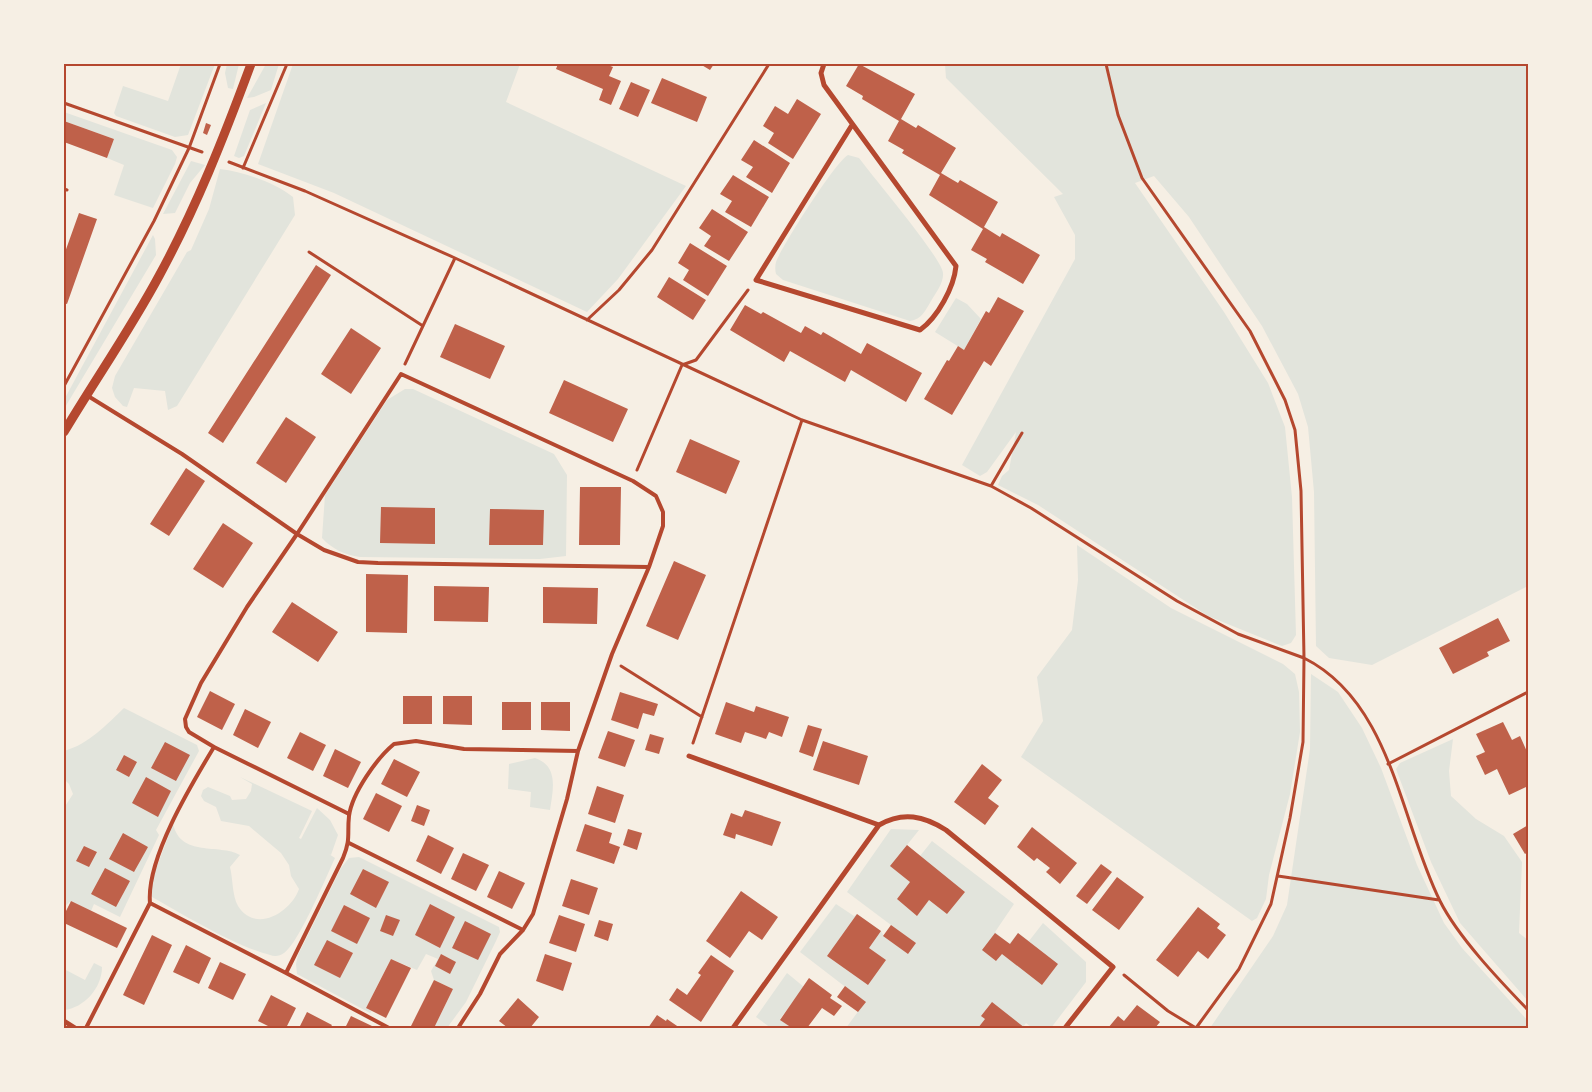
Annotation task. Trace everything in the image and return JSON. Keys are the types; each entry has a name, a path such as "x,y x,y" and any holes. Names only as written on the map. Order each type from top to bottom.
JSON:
{"street":[{"path":"64,432 159,277 198,199 251,64"},
{"path":"824,64 821,73 824,85 956,266 955,278 930,323 920,330 756,280 852,125"},
{"path":"689,756 879,825"},
{"path":"733,1028 879,825 903,816 918,817 932,821 951,834 1113,967 1065,1028"},
{"path":"64,1021 76,1028"}],"lane":[{"path":"349,814 214,747 190,732 186,728 186,719 201,683 221,648 401,374 633,480 656,496 664,512 663,526 649,567 610,659 578,751 533,914 523,930 500,954 458,1028"},
{"path":"86,394 182,454 297,534 324,550 358,562 649,567"},
{"path":"286,973 350,843 349,814 374,765 394,744 403,741 433,743 464,749 578,751"},
{"path":"86,1028 150,902 149,888 152,875 176,813 214,747"},
{"path":"350,843 523,930"},
{"path":"150,902 389,1028"}],"path":[{"path":"64,386 154,221 189,148 220,64"},
{"path":"243,168 287,64"},
{"path":"588,320 620,290 652,250 770,64"},
{"path":"1106,64 1118,115 1142,178 1250,330 1286,400 1295,430 1301,492 1304,658 1303,742 1278,876 1271,904 1243,962 1196,1028 1168,1011 1113,967"},
{"path":"64,104 216,157 305,191 455,258 802,420 991,486 1031,508 1185,606 1238,634 1304,658 1314,664 1346,690 1360,706 1371,725 1388,764 1439,901 1452,923 1528,1010"},
{"path":"309,252 423,326"},
{"path":"401,374 455,258"},
{"path":"682,364 696,360 756,280"},
{"path":"633,480 682,364"},
{"path":"689,756 802,420"},
{"path":"991,486 1022,433"},
{"path":"610,659 702,717"},
{"path":"1388,764 1528,692"},
{"path":"1278,876 1439,901"}],"shaded area":[{"path":"181,64 215,64 188,135 175,137 116,116 114,113 123,86 168,101"},
{"path":"227,64 239,64 233,89 228,88 225,73"},
{"path":"266,64 279,64 271,90 247,98"},
{"path":"293,64 520,64 506,102 686,186 618,279 587,312 334,193 258,164"},
{"path":"945,64 1528,64 1528,586 1372,665 1329,658 1316,646 1314,492 1308,427 1298,394 1262,326 1189,217 1154,176 1135,183 1224,312 1268,383 1285,427 1292,497 1296,635 1291,643 1282,646 1208,616 1038,505 998,485 1002,476 1009,470 1016,432 987,472 980,476 962,465 1075,259 1075,235 1054,197 1063,194 946,78"},
{"path":"266,103 244,156 239,158 234,156 250,110"},
{"path":"64,112 172,150 177,157 175,164 153,208 114,195 124,165 107,158 114,139 64,121"},
{"path":"848,155 859,158 940,264 943,273 941,284 925,311 914,320 910,321 783,280 776,274 776,262 788,239 822,187"},
{"path":"191,161 205,165 190,183 175,213 163,214"},
{"path":"220,169 258,178 277,187 293,197 295,215 177,406 168,410 165,391 134,388 127,407 123,406 115,397 112,388 115,376 187,252 191,250 209,209"},
{"path":"153,235 156,255 64,409 64,400"},
{"path":"956,298 967,304 981,319 964,350 935,332"},
{"path":"405,389 413,389 554,454 567,475 566,556 540,559 360,557 339,551 322,538 325,495 387,400"},
{"path":"1077,545 1171,608 1283,664 1295,674 1299,692 1300,732 1290,794 1269,875 1266,899 1257,918 1252,921 1021,757 1043,721 1037,677 1072,630 1078,580"},
{"path":"1311,674 1338,692 1362,728 1381,768 1417,865 1444,923 1462,948 1528,1021 1528,1028 1210,1028 1273,936 1287,905 1310,749"},
{"path":"124,708 197,745 199,751 156,830 159,835 120,917 94,904 91,911 71,901 64,907 64,808 73,794 69,784 64,779 64,751 89,739"},
{"path":"1453,739 1449,771 1451,796 1476,819 1504,836 1522,862 1519,933 1528,940 1528,1001 1460,923 1431,862 1396,769 1400,763"},
{"path":"535,758 548,767 553,779 550,810 530,807 531,792 508,789 509,764"},
{"path":"240,777 312,811 299,838 301,839 317,808 330,820 338,835 331,855 329,854 335,858 312,909 290,947 284,953 277,956 241,945 152,897 151,882 173,824 177,835 192,846 222,850 240,855 230,867 236,902 245,914 263,919 272,917 281,912 295,897 299,889 291,876 289,865 281,853 249,826 221,821 216,807 204,801 201,796 203,790 208,787 230,796 232,800 246,799 251,791 252,784"},
{"path":"891,829 919,830 907,845 920,856 932,841 1014,904 995,932 1009,944 1018,933 1029,941 1043,923 1086,962 1086,982 1051,1028 1032,1028 1026,1023 1023,1027 1025,1028 846,1028 865,1002 800,952 836,904 854,916 857,914 881,931 884,936 891,925 847,892"},
{"path":"359,857 499,927 500,932 466,1002 447,1028 434,1028 453,989 434,980 431,971 438,959 426,954 417,970 391,959 366,1008 372,1011 370,1013 297,974 296,964 298,955 341,868 349,858"},
{"path":"94,963 102,967 99,982 95,989 85,1001 64,1010 64,969 85,980"},
{"path":"787,973 804,987 780,1019 792,1028 771,1028 756,1017"}],"building":[{"path":"558,64 605,64 613,67 609,76 621,81 611,105 599,100 603,89 556,69"},
{"path":"700,64 714,64 710,70"},
{"path":"859,64 915,94 901,119 916,128 918,125 956,148 941,173 958,183 960,180 998,202 984,227 1000,237 1002,233 1040,255 1023,284 985,262 987,259 971,250 983,229 929,195 940,175 902,153 904,150 888,141 899,121 862,99 863,96 846,86"},
{"path":"662,78 707,97 697,122 651,103"},
{"path":"631,82 650,90 638,117 619,109"},
{"path":"797,99 821,114 793,159 768,143 774,133 763,126 775,106 788,114"},
{"path":"64,121 114,139 107,158 64,142"},
{"path":"206,123 211,125 207,135 203,133"},
{"path":"754,140 790,163 772,193 746,177 753,167 741,160"},
{"path":"733,175 769,197 751,227 725,212 732,201 720,194"},
{"path":"712,209 748,232 729,261 704,246 711,236 699,228"},
{"path":"79,213 97,219 67,304 64,303 64,255"},
{"path":"690,243 727,266 708,296 683,280 689,270 678,263"},
{"path":"316,265 331,275 223,443 208,433"},
{"path":"669,277 706,300 693,320 657,297"},
{"path":"998,297 1024,311 991,366 984,361 952,415 924,399 947,360 949,361 958,346 964,350 986,311 989,313"},
{"path":"745,305 761,314 763,312 801,333 805,326 821,335 823,332 861,354 867,343 922,373 906,402 851,370 845,382 790,351 784,362 730,330"},
{"path":"455,324 505,346 490,379 440,357"},
{"path":"351,328 381,348 351,394 321,374"},
{"path":"564,380 628,409 613,442 549,413"},
{"path":"286,417 316,437 286,483 256,463"},
{"path":"690,439 740,461 726,494 676,472"},
{"path":"186,468 205,481 169,536 150,524"},
{"path":"580,487 621,487 620,545 579,545"},
{"path":"381,507 435,508 435,544 380,543"},
{"path":"490,509 544,510 543,545 489,545"},
{"path":"223,523 253,543 223,588 193,569"},
{"path":"674,561 706,575 678,640 646,626"},
{"path":"366,574 408,575 407,633 366,632"},
{"path":"434,586 489,587 488,622 434,621"},
{"path":"543,587 598,588 597,624 543,623"},
{"path":"292,602 338,632 318,662 272,632"},
{"path":"1498,618 1510,641 1487,652 1489,656 1453,674 1439,648"},
{"path":"210,691 235,704 222,730 197,717"},
{"path":"620,692 658,704 654,716 643,713 638,729 611,720"},
{"path":"403,696 432,696 432,724 403,724"},
{"path":"443,696 472,696 472,725 443,724"},
{"path":"502,702 531,702 531,730 502,730"},
{"path":"541,702 570,702 570,731 541,730"},
{"path":"726,702 754,712 756,706 789,717 782,737 769,732 766,739 745,732 741,743 715,734"},
{"path":"245,709 271,722 258,748 233,735"},
{"path":"1503,722 1512,740 1520,736 1528,754 1528,786 1509,795 1497,769 1485,775 1476,756 1485,752 1476,734"},
{"path":"808,725 822,729 813,757 799,752"},
{"path":"608,731 635,740 625,767 598,758"},
{"path":"300,732 326,745 313,771 287,758"},
{"path":"650,734 664,738 659,754 645,750"},
{"path":"823,741 868,756 859,785 813,770"},
{"path":"165,742 190,755 176,781 151,768"},
{"path":"335,749 361,762 348,788 323,776"},
{"path":"124,755 137,762 129,777 116,770"},
{"path":"394,759 420,772 407,797 381,784"},
{"path":"982,764 1002,780 988,798 999,806 985,825 954,802"},
{"path":"146,777 171,791 158,817 132,803"},
{"path":"597,786 624,795 615,823 588,814"},
{"path":"376,793 402,806 389,832 363,819"},
{"path":"417,805 430,810 424,826 411,821"},
{"path":"745,810 781,822 772,846 736,834 735,839 723,835 731,813 742,817"},
{"path":"585,824 612,833 609,843 620,847 614,864 576,851"},
{"path":"1528,825 1528,852 1525,854 1513,834"},
{"path":"1032,827 1077,863 1060,884 1046,872 1050,868 1037,858 1034,861 1017,847"},
{"path":"628,829 642,833 637,850 623,845"},
{"path":"123,833 148,847 134,872 109,859"},
{"path":"428,835 454,848 441,874 416,861"},
{"path":"907,845 965,892 947,914 929,900 917,916 897,899 910,882 890,866"},
{"path":"84,846 97,852 89,867 76,861"},
{"path":"463,853 489,865 476,891 451,879"},
{"path":"1101,864 1112,872 1087,904 1076,896"},
{"path":"105,868 130,881 116,907 91,894"},
{"path":"363,869 389,882 376,908 350,894"},
{"path":"499,871 525,883 512,909 487,897"},
{"path":"1117,877 1144,897 1119,930 1092,910"},
{"path":"571,879 598,888 589,915 562,906"},
{"path":"741,891 778,917 762,940 749,931 730,958 706,941"},
{"path":"71,901 127,928 117,948 64,923 64,915"},
{"path":"430,904 455,917 440,948 415,935"},
{"path":"344,905 370,918 357,944 331,931"},
{"path":"1198,907 1220,924 1217,928 1226,935 1208,959 1198,951 1178,977 1156,960"},
{"path":"857,914 881,931 869,948 886,960 868,985 827,956"},
{"path":"386,915 400,920 393,936 380,931"},
{"path":"559,915 585,924 576,952 549,943"},
{"path":"599,920 613,924 608,941 594,936"},
{"path":"465,921 491,934 478,960 452,948"},
{"path":"891,925 916,943 908,954 883,936"},
{"path":"995,933 1010,944 1018,933 1058,964 1042,985 1002,954 996,961 982,950"},
{"path":"152,935 172,945 144,1005 123,995"},
{"path":"327,940 353,953 340,978 314,965"},
{"path":"186,945 211,958 199,984 173,972"},
{"path":"441,954 456,962 450,974 435,966"},
{"path":"545,954 572,963 563,991 536,981"},
{"path":"711,955 734,971 701,1022 669,1000 677,988 687,995 701,975 698,973"},
{"path":"391,959 411,968 386,1018 366,1008"},
{"path":"220,962 246,974 233,1000 208,988"},
{"path":"809,978 832,995 830,998 842,1006 834,1016 822,1008 807,1028 792,1028 780,1020"},
{"path":"434,980 453,989 434,1028 410,1028"},
{"path":"845,986 866,1002 858,1012 837,997"},
{"path":"271,995 296,1008 286,1028 272,1028 258,1021"},
{"path":"518,998 539,1017 530,1028 508,1028 499,1021"},
{"path":"992,1002 1025,1028 978,1028 985,1019 981,1016"},
{"path":"1137,1005 1160,1022 1155,1028 1108,1028 1118,1016 1124,1021"},
{"path":"307,1012 332,1025 330,1028 299,1028"},
{"path":"657,1015 666,1021 667,1019 680,1028 648,1028"},
{"path":"351,1016 372,1026 371,1028 345,1028"}]}
